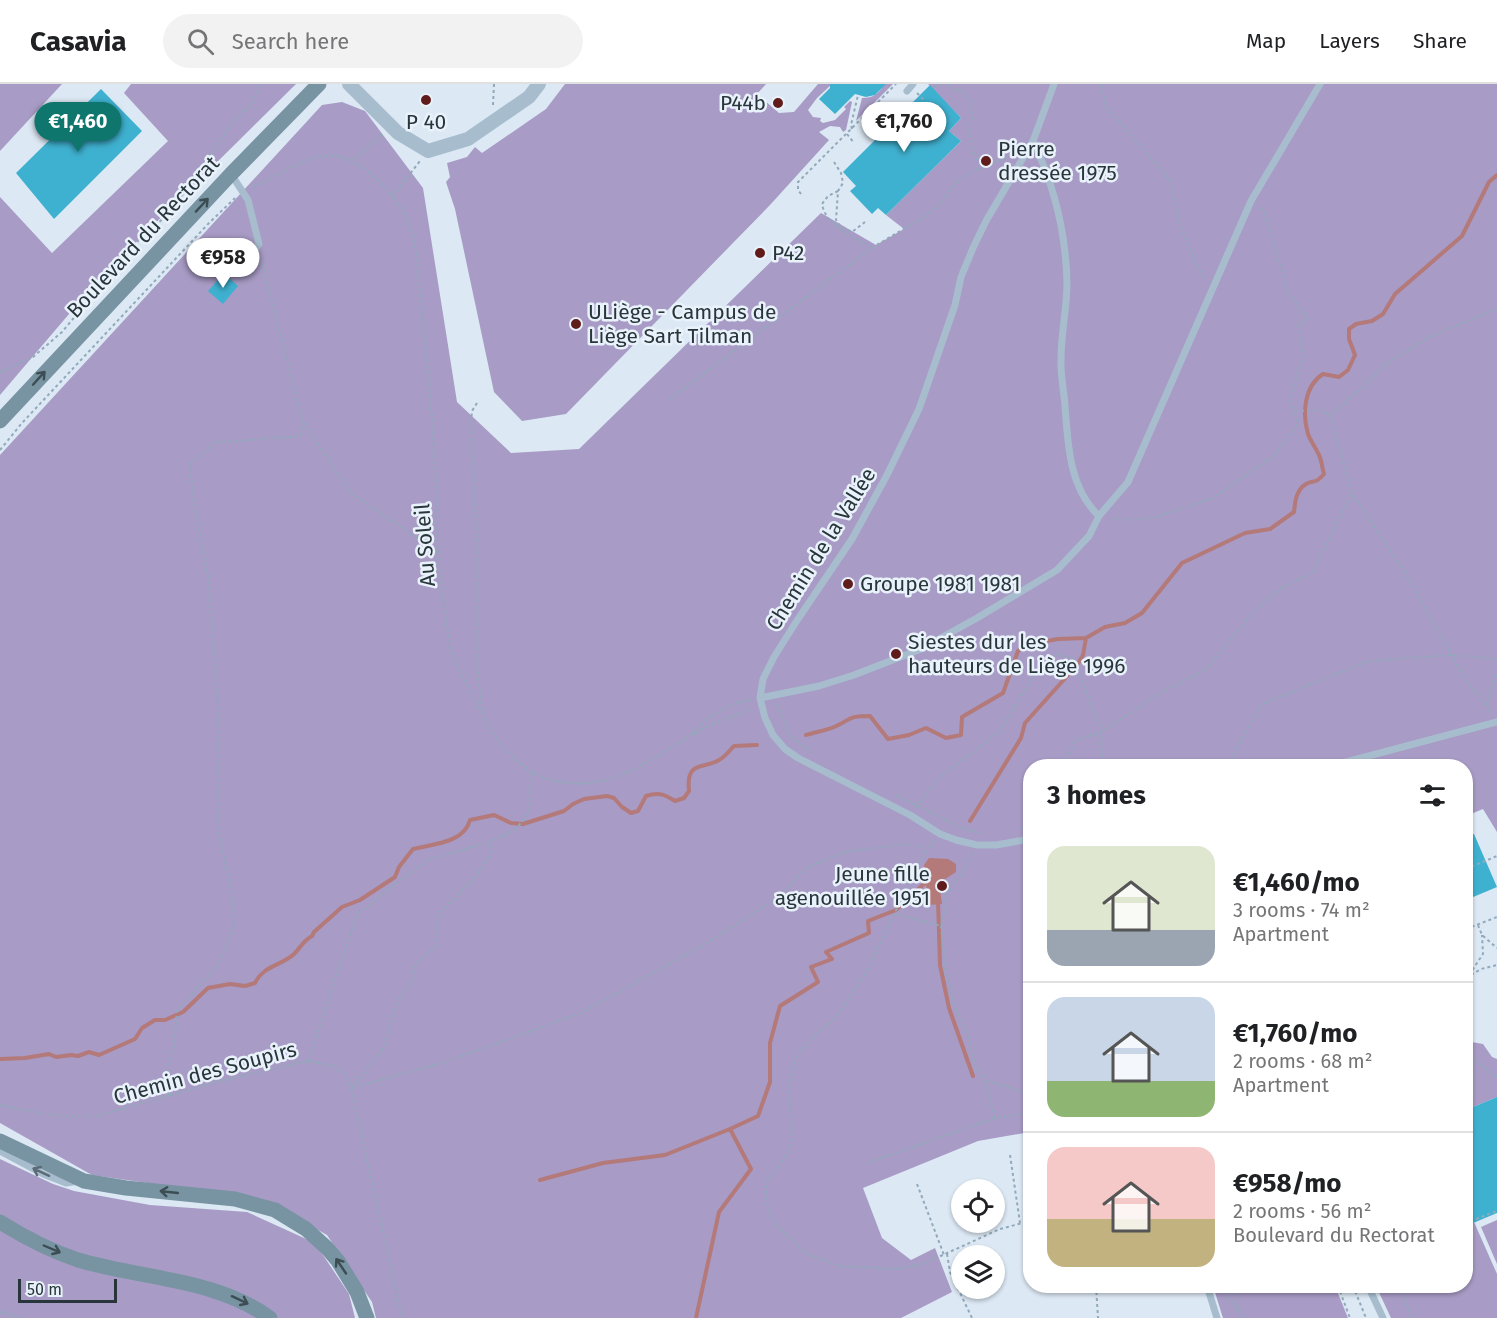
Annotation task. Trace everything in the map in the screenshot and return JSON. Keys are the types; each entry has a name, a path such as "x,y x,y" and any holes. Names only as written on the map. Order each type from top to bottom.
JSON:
{"main road":[{"name":"Boulevard du Rectorat","path":"0,421 231,174 319,84"},
{"path":"0,1141 84,1181 126,1188 235,1199 274,1210 306,1228 327,1248 357,1292 367,1318"},
{"path":"0,1222 20,1234 78,1259 230,1296 270,1318"}],"street":[{"path":"349,84 398,133 428,151 468,139 529,97 539,84"}],"lane":[{"path":"907,91 914,84"},
{"name":"Chemin de la Vallée","path":"760,698 763,679 774,657 852,539 919,409 955,305 961,278 973,248 1033,141 1054,84"},
{"path":"1023,840 996,845 977,845 940,834 910,815 784,749 773,735 765,718 760,698 819,686 921,649 1057,570 1089,536 1099,516 1128,482 1251,201 1320,84"},
{"path":"1033,141 1045,166 1055,196 1067,282 1061,364 1067,440 1076,482 1089,507 1099,516"},
{"path":"231,174 244,192 252,209 260,244 239,272"},
{"path":"1358,759 1495,723"},
{"path":"0,1151 43,1174 66,1183 84,1181"},
{"path":"1209,1293 1217,1318"},
{"path":"1371,1293 1383,1318"}],"path":[{"path":"0,372 33,357 62,332 138,241 168,214 234,121 254,100 260,84"},
{"path":"801,194 798,190 798,182 896,84"},
{"path":"933,88 941,84"},
{"path":"948,84 954,91 961,89 971,102 972,119 969,123 969,135 974,154 983,167"},
{"path":"1102,84 1105,105 1170,180 1179,222 1196,264 1212,289"},
{"path":"918,95 923,92"},
{"path":"852,129 850,125 858,95"},
{"path":"352,161 392,126"},
{"path":"847,134 854,143"},
{"path":"392,197 428,151"},
{"path":"670,399 873,247 921,219 969,173 1011,155 1024,155"},
{"name":"Au Soleil","path":"244,192 315,158 331,156 352,161 366,168 406,216 415,250 427,361 436,481 438,552 452,651 462,676 499,742 532,772 559,782 597,783 633,770 691,736 751,708 760,698"},
{"path":"834,162 841,173 843,183 838,191 836,220 841,227 852,232 865,222"},
{"path":"838,191 828,196 822,204 829,221 847,234 873,247"},
{"path":"0,450 22,423 230,201 244,192"},
{"path":"1099,516 1135,520 1156,517 1213,498 1275,455 1297,425 1295,411 1289,400 1303,357 1299,326 1307,318 1289,294 1264,212 1251,201"},
{"path":"260,244 263,271 284,342 303,423 351,493 438,552"},
{"path":"1330,416 1384,365 1429,338 1497,309"},
{"path":"477,403 472,411 471,422 477,548 477,676 482,713"},
{"path":"1295,411 1321,410 1330,416 1352,493 1409,579 1466,679 1487,706 1495,723"},
{"path":"169,1096 169,1060 174,1046 177,1011 217,966 234,926 232,891 218,832 218,704 208,577 193,498 190,464 215,442 285,439 300,435 303,423"},
{"path":"1067,759 1075,740 1100,733 1162,692 1204,671 1254,612 1278,590 1312,573 1352,493"},
{"path":"910,815 940,777 999,732 1029,683 1055,654 1072,657 1077,665 1100,725 1100,749 1104,759"},
{"path":"1232,759 1262,704 1368,661 1452,655 1497,659"},
{"path":"1487,706 1497,674"},
{"path":"774,695 789,734 811,752"},
{"path":"691,736 705,720 719,710 760,698"},
{"path":"308,1061 357,914 427,860 489,842 515,830 529,813 532,772"},
{"path":"896,795 962,828 993,834"},
{"path":"1019,830 1023,829"},
{"path":"940,834 928,848 917,867 867,970 852,994 832,1022 816,1034 799,1053 793,1066 789,1089 792,1134 789,1151 766,1183 769,1213 778,1227 801,1250 831,1264 896,1269 923,1264 1000,1228 1023,1222"},
{"path":"351,1088 382,1051 398,1001 412,981 415,965 436,946 438,915 473,880 492,851 489,842"},
{"path":"351,1088 442,1063 581,1013 707,943 780,896 808,867 845,852 903,844 928,848"},
{"path":"977,845 961,874 946,894 946,908 941,926 946,973 956,1009 967,1031 975,1065 985,1080 995,1118"},
{"path":"1473,866 1497,856"},
{"path":"895,914 941,926"},
{"path":"1473,927 1497,917"},
{"path":"1473,968 1482,954 1482,935 1478,925"},
{"path":"1482,935 1497,948"},
{"path":"1473,973 1497,965"},
{"path":"1473,1058 1497,1077"},
{"name":"Chemin des Soupirs","path":"0,1105 81,1118 112,1113 228,1079 308,1061 335,1066 345,1075 351,1088 402,1318"},
{"path":"985,1080 1023,1092"},
{"path":"867,1163 995,1118 1023,1114"},
{"path":"1010,1155 1020,1223"},
{"path":"917,1184 950,1272 972,1318"},
{"path":"1476,1219 1497,1210"},
{"path":"1096,1293 1098,1318"},
{"path":"1226,1293 1243,1318"},
{"path":"1235,1293 1239,1312"},
{"path":"1341,1293 1350,1318"},
{"path":"1356,1293 1366,1318"},
{"path":"1403,1293 1412,1318"},
{"path":"0,1312 22,1318"}],"shaded area":[{"path":"0,84 62,84 0,151"},
{"path":"131,84 296,84 98,280 0,395 0,197 52,253 168,141 124,93"},
{"path":"565,84 766,84 757,94 779,113 794,112 818,84 832,84 808,110 813,117 821,118 820,121 823,123 835,120 846,109 844,107 850,101 852,102 846,130 843,132 840,127 830,126 819,132 829,140 770,205 566,414 522,421 494,392 455,209 446,182 450,177 447,163 467,157 475,147 482,153 546,109"},
{"path":"884,84 893,84 856,121 862,98 875,95"},
{"path":"928,84 1497,84 1497,832 1483,809 1473,813 1473,759 1023,759 1023,1133 978,1141 863,1188 882,1238 911,1260 935,1248 951,1289 951,1293 901,1318 376,1318 372,1302 327,1235 264,1200 92,1175 0,1123 0,455 322,105 342,102 365,111 423,188 457,402 511,453 579,449 821,213 876,245 904,229 886,215 961,141 949,131 961,118"},
{"path":"929,858 948,859 956,864 956,872 939,883 942,904 928,905 924,865"},
{"path":"1473,1042 1483,1044 1492,1057 1497,1059 1497,1097 1473,1107"},
{"path":"0,1159 53,1184 74,1191 150,1205 247,1212 315,1243 349,1294 355,1318 0,1318"},
{"path":"1497,1220 1497,1264 1481,1227"},
{"path":"1473,1222 1497,1274 1497,1318 1391,1318 1379,1293 1473,1293"},
{"path":"1215,1293 1338,1293 1348,1318 1223,1318"}],"building":[{"path":"830,84 886,84 875,95 866,97 855,94 835,114 819,99 830,88"},
{"path":"930,85 961,118 949,131 961,141 886,215 878,208 872,214 850,191 856,186 843,172"},
{"path":"101,89 142,131 54,219 16,173"},
{"path":"224,273 238,286 223,304 208,291"},
{"path":"1473,834 1497,887 1473,897"},
{"path":"1497,1097 1497,1213 1473,1223 1473,1107"}],"waterway":[{"path":"806,735 831,728 853,717 862,716 870,716 888,739 909,735 926,728 946,738 961,735 962,717 1003,693 1018,651 1030,644 1058,639 1086,638 1105,627 1125,623 1142,613 1182,563 1245,533 1270,529 1294,512 1300,490 1324,474 1320,457 1306,426 1306,401 1312,386 1323,374 1339,377 1348,370 1355,355 1349,339 1349,329 1356,324 1372,321 1383,314 1395,294 1462,236 1489,182 1497,175"},
{"path":"970,821 1021,738 1025,723 1077,665 1083,655 1086,638"},
{"path":"0,1059 49,1054 56,1057 78,1056 89,1052 99,1055 135,1039 142,1028 155,1020 165,1020 183,1012 208,988 230,984 245,986 255,983 268,969 294,954 342,907 360,900 395,877 399,867 413,849 455,838 467,828 470,820 494,815 511,823 523,824 564,811 584,799 607,796 614,798 631,813 638,811 646,796 661,794 675,801 684,798 689,791 690,774 693,770 721,759 734,746 757,745"},
{"path":"696,1318 719,1212 751,1169 730,1129 758,1116 770,1082 770,1043 780,1006 818,982 811,967 832,959 826,952 869,933 868,921 896,910 926,882"},
{"path":"938,900 940,965 949,1008 973,1076"},
{"path":"540,1180 603,1163 665,1155 730,1129"}],"place":[{"name":"P 40","path":"426,100"},
{"name":"P44b","path":"778,103"},
{"name":"Pierre dressée 1975","path":"986,161"},
{"name":"P42","path":"760,253"},
{"name":"ULiège - Campus de Liège Sart Tilman","path":"576,324"},
{"name":"Groupe 1981 1981","path":"848,584"},
{"name":"Siestes dur les hauteurs de Liège 1996","path":"896,654"},
{"name":"Jeune fille agenouillée 1951","path":"942,886"}]}
